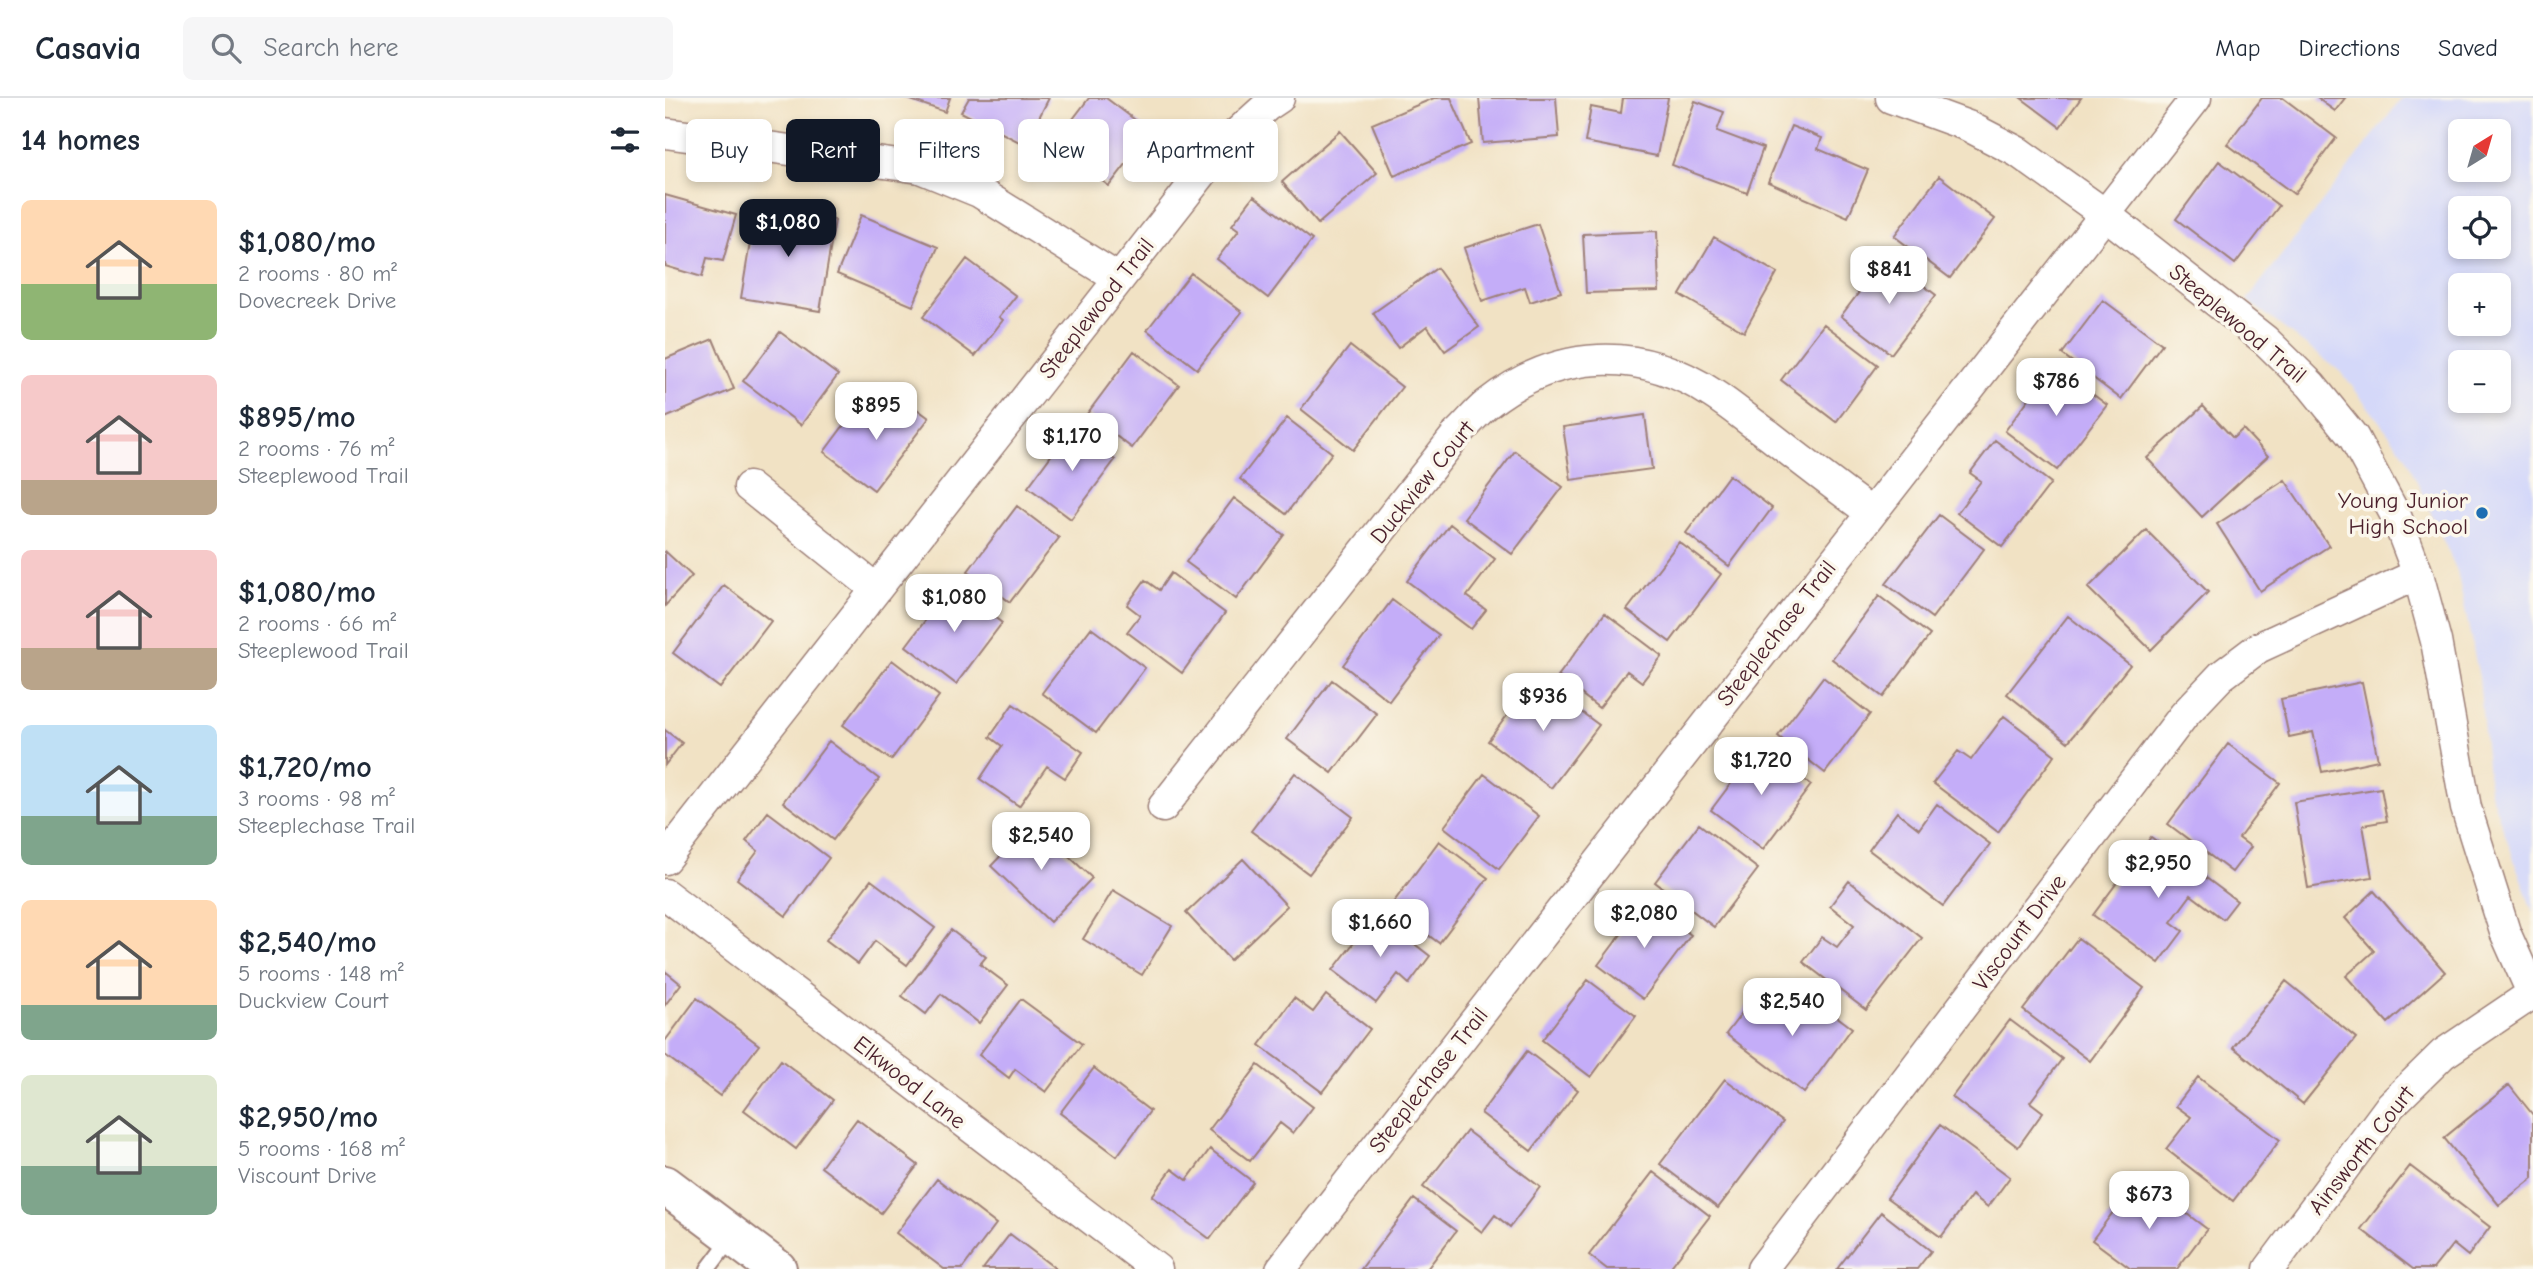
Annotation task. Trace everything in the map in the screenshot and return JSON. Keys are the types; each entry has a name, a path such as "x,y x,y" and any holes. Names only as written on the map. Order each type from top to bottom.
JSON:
{"street":[{"name":"Steeplewood Trail","path":"665,859 1225,144 1279,98"},
{"name":"Steeplewood Trail","path":"1891,98 1968,127 2018,152 2106,215 2265,340 2311,385 2354,438 2396,516 2418,574 2437,641 2466,808 2505,932 2533,995"},
{"name":"Steeplechase Trail","path":"1281,1269 2196,98"},
{"path":"665,133 920,168 979,192 1119,279"},
{"name":"Duckview Court","path":"1163,807 1457,434 1487,404 1528,378 1562,364 1596,358 1638,362 1681,376 1713,393 1870,512"},
{"path":"749,486 876,589"},
{"name":"Viscount Drive","path":"1762,1269 2184,715 2221,676 2258,648 2418,574"},
{"name":"Elkwood Lane","path":"665,894 1157,1269"},
{"name":"Ainsworth Court","path":"2269,1269 2391,1105 2442,1054 2533,995"},
{"path":"665,1185 777,1269"}],"lane":[{"path":"708,1269 733,1236"}],"shaded area":[{"name":"Young Junior High School","path":"2402,98 2533,98 2533,913 2489,789 2479,677 2457,571 2405,455 2342,373 2247,300"}],"building":[{"path":"905,98 950,98 945,112"},
{"path":"969,98 1049,98 1038,119 1018,119 1018,141 1004,134 1004,119 975,119 961,112"},
{"path":"1089,98 1106,98 1134,119 1123,119 1123,168 1109,186 1104,182 1109,182 1109,119 1073,119"},
{"path":"1434,98 1451,98 1471,144 1394,176 1372,124"},
{"path":"1479,98 1556,98 1559,137 1483,143"},
{"path":"1623,98 1668,98 1657,156 1585,142 1591,107 1621,113"},
{"path":"2021,98 2081,98 2060,127"},
{"path":"2262,98 2283,98 2336,138 2294,194 2227,144"},
{"path":"2317,98 2345,98 2335,111"},
{"path":"1695,101 1724,112 1717,131 1763,148 1747,193 1672,165"},
{"path":"1791,126 1822,138 1818,149 1868,170 1848,217 1768,182"},
{"path":"1340,131 1377,173 1318,224 1282,182"},
{"path":"2219,161 2279,206 2235,264 2176,219"},
{"path":"1939,176 1995,219 1950,278 1894,236"},
{"path":"665,195 736,215 723,261 707,258 702,277 665,266"},
{"path":"1254,196 1312,240 1268,298 1217,259 1239,230 1232,225"},
{"path":"756,206 835,220 820,311 741,298"},
{"path":"861,215 938,247 913,306 837,274"},
{"path":"1538,224 1561,292 1530,302 1525,287 1482,301 1464,248"},
{"path":"1657,231 1659,291 1586,293 1583,234"},
{"path":"1714,237 1777,273 1744,332 1680,295"},
{"path":"1886,257 1936,295 1891,354 1841,316"},
{"path":"967,259 1016,296 999,317 1003,320 975,356 923,317"},
{"path":"1437,268 1479,327 1445,351 1427,326 1398,348 1373,313"},
{"path":"1191,273 1242,312 1197,369 1147,330"},
{"path":"2103,300 2162,344 2121,399 2062,354"},
{"path":"1824,324 1878,365 1836,422 1781,380"},
{"path":"780,332 838,375 801,425 743,381"},
{"path":"713,339 734,389 665,418 665,359"},
{"path":"1350,346 1402,387 1353,450 1301,409"},
{"path":"1134,351 1179,385 1132,448 1087,414"},
{"path":"2054,365 2107,405 2057,470 2005,431"},
{"path":"898,395 929,418 874,490 824,452 853,413 873,428"},
{"path":"2203,406 2233,438 2243,429 2268,456 2202,517 2147,458"},
{"path":"1645,415 1652,469 1571,480 1563,427"},
{"path":"1287,418 1332,453 1286,514 1240,479"},
{"path":"1072,427 1115,460 1071,519 1028,487"},
{"path":"1995,440 2051,483 2002,547 1957,513 1981,481 1970,473"},
{"path":"1515,451 1563,487 1512,554 1464,518"},
{"path":"1729,475 1772,508 1729,566 1686,533"},
{"path":"2285,480 2329,546 2260,591 2217,524"},
{"path":"1234,498 1284,535 1236,599 1186,562"},
{"path":"1017,506 1059,538 1010,602 968,571"},
{"path":"1939,515 1984,549 1932,618 1886,584"},
{"path":"1450,524 1495,559 1467,596 1486,610 1471,629 1407,581"},
{"path":"2146,530 2208,592 2151,650 2088,588"},
{"path":"1679,542 1721,574 1670,642 1627,610"},
{"path":"665,551 692,576 665,606"},
{"path":"1171,573 1225,613 1182,673 1127,632 1140,615 1127,605 1145,580 1159,590"},
{"path":"724,585 771,621 720,688 673,653"},
{"path":"952,585 1002,623 956,684 906,646"},
{"path":"1879,596 1930,635 1883,697 1832,659"},
{"path":"1392,600 1439,635 1389,701 1343,665"},
{"path":"1605,613 1662,656 1642,682 1627,671 1599,708 1558,676"},
{"path":"2068,616 2130,665 2068,742 2007,694"},
{"path":"1091,628 1145,668 1096,733 1042,693"},
{"path":"892,660 939,696 891,760 843,725"},
{"path":"1823,677 1870,714 1825,773 1778,736"},
{"path":"1535,678 1599,725 1551,788 1488,741"},
{"path":"1332,680 1377,714 1332,773 1287,739"},
{"path":"2362,682 2378,760 2322,772 2313,732 2289,737 2281,699"},
{"path":"1013,704 1083,752 1065,778 1047,766 1019,806 980,779 1002,746 990,737"},
{"path":"2004,716 2055,755 1998,832 1933,783 1958,751 1971,760"},
{"path":"665,730 682,743 665,765"},
{"path":"829,741 879,779 833,840 783,802"},
{"path":"2228,744 2280,783 2239,838 2251,847 2232,872 2168,824"},
{"path":"1759,746 1811,785 1763,849 1711,810"},
{"path":"1295,773 1353,817 1309,874 1251,831"},
{"path":"1484,774 1539,816 1499,869 1444,827"},
{"path":"2381,788 2387,821 2363,825 2372,877 2308,888 2294,802"},
{"path":"1937,804 1990,844 1943,906 1869,850 1897,812 1919,829"},
{"path":"768,812 829,858 786,916 737,879 758,851 746,841"},
{"path":"1033,822 1092,878 1050,922 991,866"},
{"path":"1699,824 1758,869 1714,927 1655,882"},
{"path":"2151,837 2237,901 2223,919 2191,895 2171,922 2183,931 2159,963 2093,915"},
{"path":"1439,841 1488,878 1439,943 1390,907"},
{"path":"1243,859 1287,906 1230,960 1186,913"},
{"path":"871,880 935,928 907,965 875,941 858,964 826,940"},
{"path":"1849,881 1922,938 1866,1010 1803,962 1822,937 1837,947 1854,925 1830,906"},
{"path":"1113,890 1172,926 1142,975 1083,939"},
{"path":"2374,891 2445,972 2388,1023 2346,976 2374,951 2345,918"},
{"path":"1646,901 1691,935 1643,999 1598,965"},
{"path":"1376,914 1430,956 1409,984 1398,974 1376,1003 1333,970"},
{"path":"951,930 986,957 980,964 1008,985 979,1023 941,994 926,1014 902,996"},
{"path":"2078,938 2144,988 2090,1061 2023,1010"},
{"path":"665,971 681,984 665,1005"},
{"path":"1588,980 1636,1016 1591,1077 1542,1040"},
{"path":"2286,981 2356,1038 2303,1104 2233,1047"},
{"path":"1796,986 1852,1028 1804,1093 1726,1034 1748,1005 1770,1021"},
{"path":"1326,995 1370,1029 1322,1092 1259,1045 1294,998 1313,1012"},
{"path":"697,998 759,1045 720,1096 665,1055 665,1041"},
{"path":"1021,999 1082,1044 1046,1092 1015,1069 1009,1078 979,1055"},
{"path":"2010,1020 2062,1059 2030,1102 2043,1112 2018,1147 1952,1097"},
{"path":"1527,1051 1578,1090 1531,1151 1481,1113"},
{"path":"781,1060 833,1100 796,1149 744,1110"},
{"path":"1258,1065 1313,1107 1293,1133 1280,1123 1250,1161 1209,1130"},
{"path":"1094,1068 1150,1111 1117,1156 1060,1113"},
{"path":"2198,1077 2280,1140 2233,1201 2166,1149 2191,1117 2176,1106"},
{"path":"1725,1079 1783,1122 1718,1208 1660,1164"},
{"path":"2509,1085 2533,1115 2533,1178 2499,1205 2444,1138"},
{"path":"857,1119 918,1165 881,1213 821,1167"},
{"path":"1940,1125 2010,1177 1988,1207 1972,1195 1941,1237 1887,1198"},
{"path":"1467,1131 1540,1187 1510,1227 1495,1215 1482,1232 1423,1187"},
{"path":"1210,1149 1253,1182 1210,1239 1152,1196 1172,1169 1187,1180"},
{"path":"2410,1166 2490,1227 2468,1256 2453,1244 2433,1269 2413,1269 2361,1229"},
{"path":"1653,1172 1710,1216 1669,1269 1607,1269 1589,1255"},
{"path":"2139,1178 2207,1229 2177,1269 2131,1269 2092,1240"},
{"path":"937,1179 996,1224 962,1269 944,1269 896,1233"},
{"path":"1414,1199 1456,1231 1427,1269 1361,1269"},
{"path":"1881,1212 1931,1251 1917,1269 1837,1269"},
{"path":"1010,1234 1056,1269 983,1269"}],"place":[{"name":"Young Junior High School","path":"2482,513"}]}
